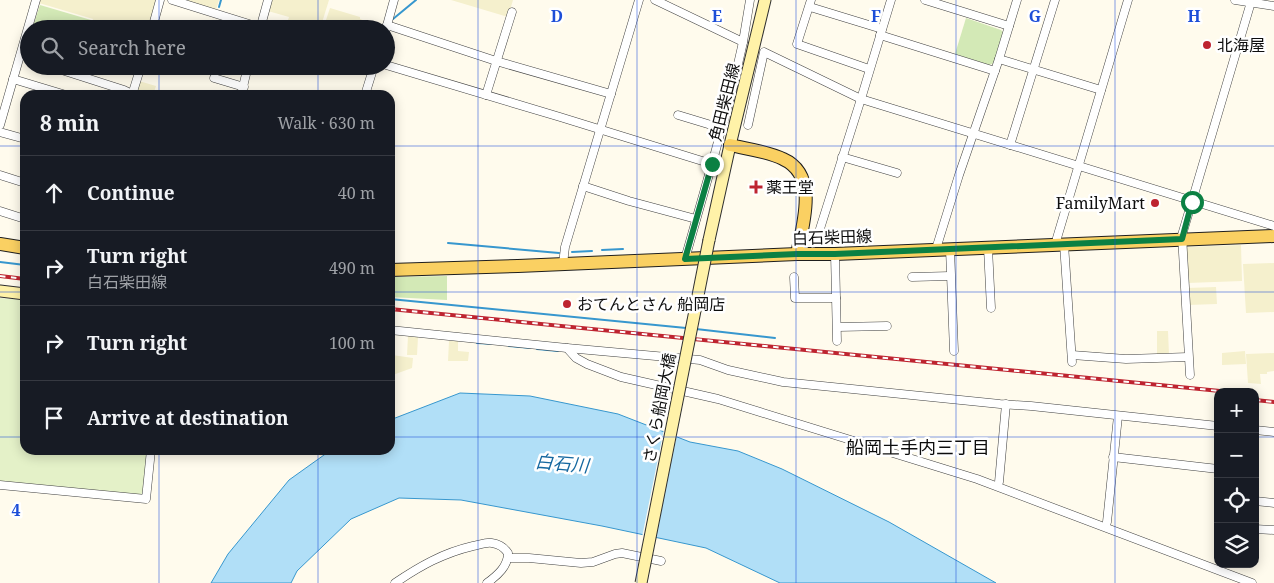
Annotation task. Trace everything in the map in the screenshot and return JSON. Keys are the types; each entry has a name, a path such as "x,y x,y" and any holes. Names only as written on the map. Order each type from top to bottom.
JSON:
{"main road":[{"name":"角田柴田線","path":"709,240 765,0"},
{"path":"730,145 781,158 794,165 800,171 804,179 806,191 805,212 797,254"},
{"name":"白石柴田線","path":"395,270 1274,236"},
{"name":"さくら船岡大橋","path":"641,583 709,240"},
{"path":"0,244 20,247"},
{"path":"0,291 20,293"}],"street":[{"path":"30,20 36,0"},
{"path":"154,20 160,0"},
{"path":"172,0 236,20"},
{"path":"264,20 268,0"},
{"path":"564,264 566,247 583,186 639,0"},
{"path":"655,0 743,42"},
{"path":"685,259 712,164 743,42 750,0"},
{"path":"818,235 861,100 890,0"},
{"path":"925,0 1009,26"},
{"path":"936,249 1017,0"},
{"path":"1010,145 1055,0"},
{"path":"1128,0 1056,238 1060,244 1072,358 1188,357"},
{"path":"1235,0 1274,6"},
{"path":"387,20 391,1"},
{"path":"1190,375 1182,239 1251,2"},
{"path":"870,69 798,44 811,3 881,32 995,71"},
{"path":"486,95 512,12"},
{"path":"395,30 610,94"},
{"path":"748,124 764,52 861,100 1274,226"},
{"path":"0,125 4,96 13,79 20,57"},
{"path":"999,59 1101,90"},
{"path":"395,68 712,164"},
{"path":"77,75 124,90"},
{"path":"133,90 138,75"},
{"path":"242,90 245,75"},
{"path":"367,90 371,75"},
{"path":"214,78 240,90"},
{"path":"13,79 49,90"},
{"path":"678,115 721,128"},
{"path":"0,132 20,138"},
{"path":"842,157 897,174"},
{"path":"0,175 20,181"},
{"path":"583,186 629,201 696,219"},
{"path":"0,211 20,217"},
{"path":"988,248 991,308"},
{"path":"950,249 954,351"},
{"path":"835,254 838,340"},
{"path":"912,277 950,276"},
{"path":"794,277 795,298 836,298"},
{"path":"838,326 887,326"},
{"path":"395,331 700,360 728,370 783,382 1214,426"},
{"path":"567,348 576,358 621,377 718,399 977,479 1252,583"},
{"path":"999,482 1006,404"},
{"path":"1107,522 1118,416"},
{"path":"1259,430 1274,432"},
{"path":"0,485 146,499 150,455"},
{"path":"1113,457 1214,469"},
{"path":"1259,501 1274,503"},
{"path":"1259,529 1274,530"},
{"path":"395,583 442,555 490,542 505,548 508,558 500,572 487,583"},
{"path":"508,558 581,563 593,562 622,553 661,562"}],"shaded area":[{"path":"40,0 159,0 152,20 93,20 39,3"},
{"path":"189,0 219,0 216,10"},
{"path":"271,0 329,0 323,20 288,20 289,17 268,11"},
{"path":"451,0 513,0 508,17"},
{"path":"330,8 360,17 363,20 326,20"},
{"path":"139,81 156,86 155,90 137,90"},
{"path":"1241,245 1242,281 1187,283 1185,247"},
{"path":"1274,263 1274,312 1246,313 1243,264"},
{"path":"1216,287 1217,304 1188,305 1187,288"},
{"path":"1157,331 1168,331 1169,355 1157,355"},
{"path":"408,336 418,337 417,355 407,355"},
{"path":"449,341 458,341 458,351 469,352 468,361 448,361"},
{"path":"1245,351 1246,364 1222,365 1222,353"},
{"path":"1274,353 1274,371 1260,374 1261,384 1248,383 1246,354"},
{"path":"395,355 413,358 412,368 395,374"}],"green space":[{"path":"40,5 91,20 35,20"},
{"path":"966,18 1001,30 1004,33 994,63 989,65 955,54"},
{"path":"447,276 447,300 395,297 395,277"},
{"path":"0,298 20,300 20,455 147,455 143,496 0,482"}],"water":[{"name":"白石川","path":"460,393 530,396 618,414 690,442 738,451 782,469 889,522 996,583 780,583 706,548 602,526 461,500 399,498 351,519 297,571 291,583 211,583 228,554 289,480 324,455 395,455 395,418"}],"pier":[{"path":"664,429 677,434 655,540 642,537"}],"waterway":[{"path":"219,7 221,0"},
{"path":"393,19 416,0"},
{"path":"448,243 559,253"},
{"path":"602,250 623,249"},
{"path":"572,252 592,251"},
{"path":"0,262 20,264"},
{"path":"395,299 686,328"},
{"path":"696,329 775,338"},
{"path":"477,343 495,344"},
{"path":"509,346 531,348"},
{"path":"537,349 558,351"}],"railway":[{"path":"0,276 20,278"},
{"path":"395,309 1214,390"},
{"path":"1259,400 1274,402"}],"place":[{"name":"北海屋","path":"1207,45"},
{"name":"薬王堂","path":"756,187"},
{"name":"FamilyMart","path":"1155,203"},
{"name":"おてんとさん 船岡店","path":"567,304"}],"district":[{"name":"船岡土手内三丁目","path":"918,447"}],"route":[{"path":"712,164 685,259 1182,239 1192,202"}]}
